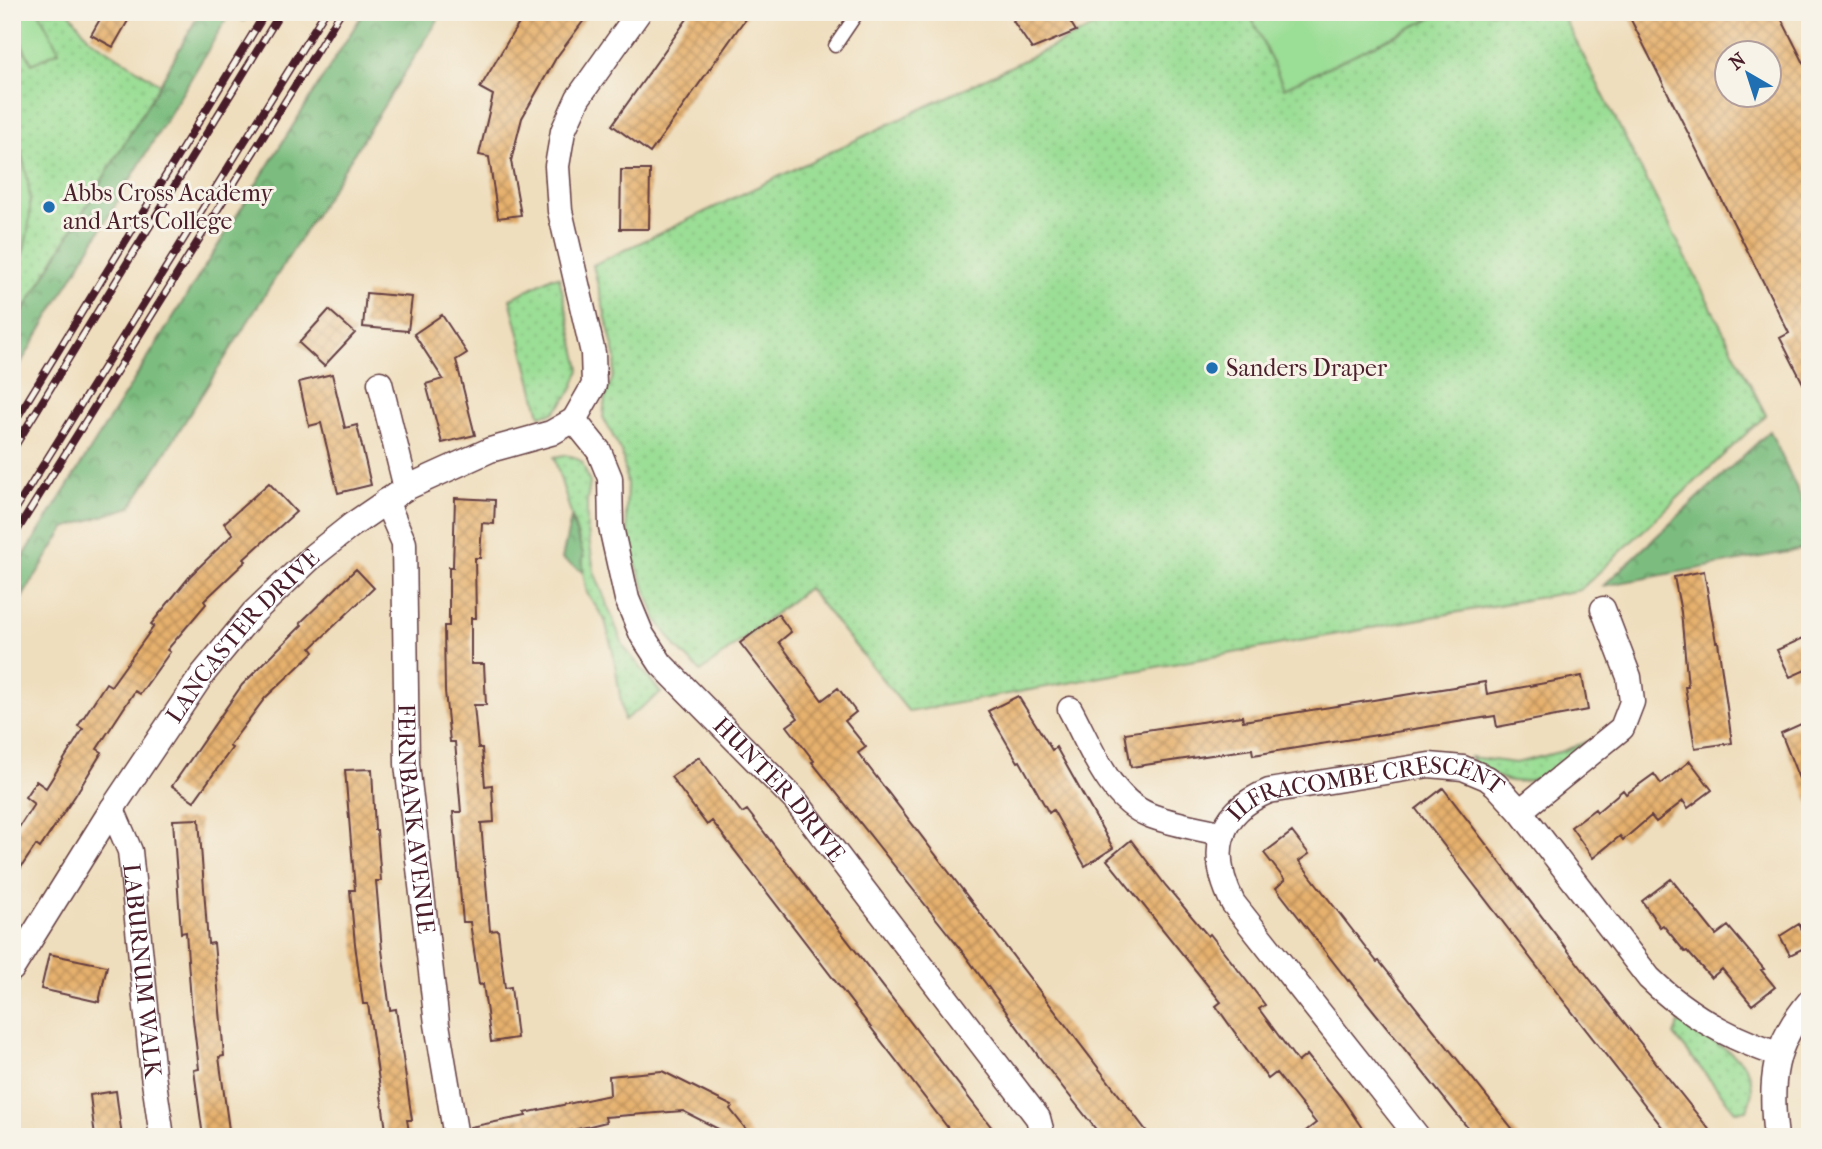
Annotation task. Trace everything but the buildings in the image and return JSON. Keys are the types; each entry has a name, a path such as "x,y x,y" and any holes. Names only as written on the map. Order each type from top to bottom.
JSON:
{"street":[{"path":"574,420 594,385 593,353 560,211 557,166 563,131 578,98 639,12"},
{"name":"FERNBANK AVENUE","path":"380,383 404,543 407,764 437,1024 456,1137"},
{"name":"LANCASTER DRIVE","path":"12,969 112,809 202,675 253,613 313,556 396,494 490,450 551,433 574,420"},
{"name":"HUNTER DRIVE","path":"574,420 599,451 610,478 611,527 627,599 642,635 661,664 795,800 1038,1118 1043,1137"},
{"path":"1520,811 1622,728 1632,702 1629,677 1603,608"},
{"path":"1070,709 1109,780 1126,800 1149,815 1223,834"},
{"name":"ILFRACOMBE CRESCENT","path":"1419,1137 1233,903 1220,872 1219,846 1231,819 1256,797 1269,791 1429,765 1463,768 1487,778 1520,811 1649,978 1669,998 1744,1043 1777,1054"},
{"name":"LABURNUM WALK","path":"112,809 130,851 153,1076 162,1137"},
{"path":"1776,1137 1772,1104 1777,1054 1796,1017 1810,1001"}],"lane":[{"path":"835,46 859,12"}],"green space":[{"name":"Abbs Cross Academy and Arts College","path":"12,12 69,12 89,38 160,84 12,330"},
{"path":"12,12 39,12 59,51 32,64 12,25"},
{"path":"200,12 249,12 244,21 230,13 12,378 12,330 160,84"},
{"path":"364,12 443,12 131,507 65,528 12,614 12,575"},
{"name":"Sanders Draper","path":"1125,12 1249,12 1285,87 1444,12 1561,12 1766,415 1580,590 909,712 808,588 701,672 677,648 657,620 631,551 626,516 627,484 622,453 603,417 605,398 616,359 593,265"},
{"path":"1249,12 1444,12 1284,88"},
{"path":"12,128 26,169 30,206 26,244 12,285"},
{"path":"552,277 559,277 580,369 572,390 560,406 553,413 540,415 510,299"},
{"path":"1770,431 1810,517 1810,548 1603,586"},
{"path":"564,455 582,462 590,483 587,525 594,571 624,647 661,693 624,720 605,620 587,593 583,554 554,457"},
{"path":"571,518 583,554 583,572 562,559"},
{"path":"1588,741 1546,774 1522,781 1509,781 1496,776 1478,766 1470,757 1516,763 1563,751"},
{"path":"1679,1022 1721,1046 1744,1065 1750,1077 1752,1092 1747,1110 1735,1111 1674,1035"}],"railway":[{"path":"12,426 266,12"},
{"path":"12,451 281,12"},
{"path":"12,515 325,12"},
{"path":"12,539 341,12"}],"place":[{"name":"Abbs Cross Academy and Arts College","path":"49,207"},
{"name":"Sanders Draper","path":"1212,368"}]}
